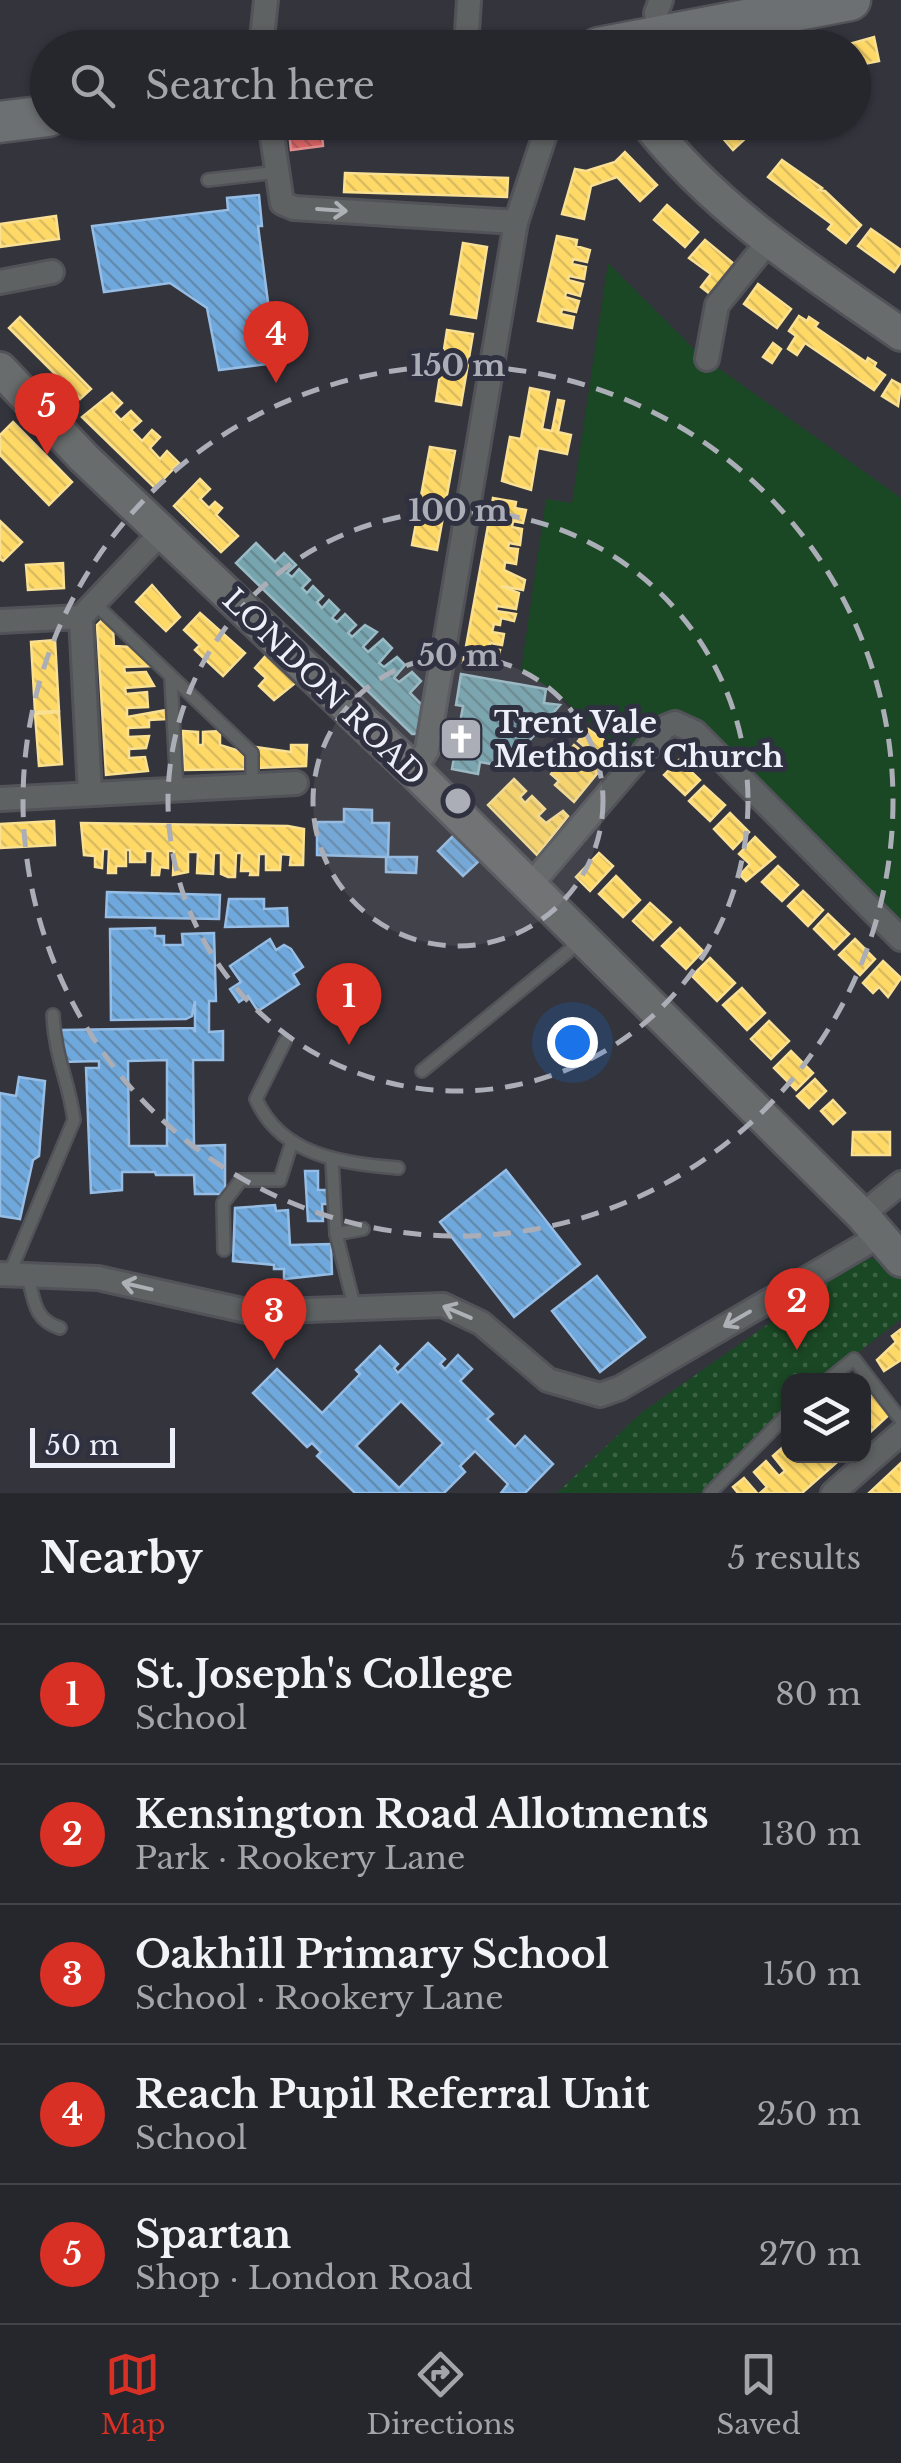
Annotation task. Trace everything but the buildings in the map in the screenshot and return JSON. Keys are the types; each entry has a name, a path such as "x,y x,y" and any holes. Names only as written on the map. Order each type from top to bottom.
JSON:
{"highway":[{"path":"637,30 660,18 850,0"},
{"path":"0,122 30,118"}],"main road":[{"path":"660,140 674,158 768,242 901,334"},
{"name":"LONDON ROAD","path":"0,368 162,532 414,772 882,1237"}],"street":[{"path":"264,30 266,0"},
{"path":"467,30 469,0"},
{"path":"273,140 282,203 294,208 516,222"},
{"path":"414,772 427,750 516,222 543,140"},
{"path":"708,359 717,305 768,242"},
{"path":"0,282 52,272"},
{"path":"0,620 87,610 162,532"},
{"path":"87,610 90,794"},
{"path":"528,888 665,727 675,723 695,732 901,939"},
{"path":"0,799 296,783"},
{"path":"12,1276 98,1278 251,1312 443,1306 481,1322 548,1380 600,1395 620,1388 882,1237 901,1183"},
{"path":"840,1490 901,1433"}],"lane":[{"path":"208,180 277,172"},
{"path":"87,610 252,753 252,785"},
{"path":"171,679 177,789"},
{"path":"422,1071 581,940"},
{"path":"54,1015 55,1054 70,1095 74,1120 12,1276 46,1324 60,1328"},
{"path":"285,1041 262,1079 256,1100 267,1123 292,1142 332,1160 398,1168"},
{"path":"224,1250 223,1203 241,1180 280,1180 292,1142"},
{"path":"332,1160 336,1234 355,1310"},
{"path":"336,1234 362,1229"},
{"path":"837,1373 854,1359 865,1373"},
{"path":"871,1381 901,1420"},
{"path":"710,1493 781,1421"}],"green space":[{"path":"608,263 700,355 901,498 901,922 692,717 671,713 629,757 552,689 521,671 546,499 572,503"},
{"path":"884,1258 901,1277 901,1319 832,1373 781,1373 781,1415 703,1493 557,1493 641,1413 860,1260"}],"place":[{"name":"Reach Pupil Referral Unit","path":"276,383"},
{"name":"Spartan","path":"47,455"},
{"name":"Trent Vale Methodist Church","path":"461,739"},
{"name":"St. Joseph's College","path":"349,1045"},
{"name":"Kensington Road Allotments","path":"797,1350"},
{"name":"Oakhill Primary School","path":"274,1360"}]}
